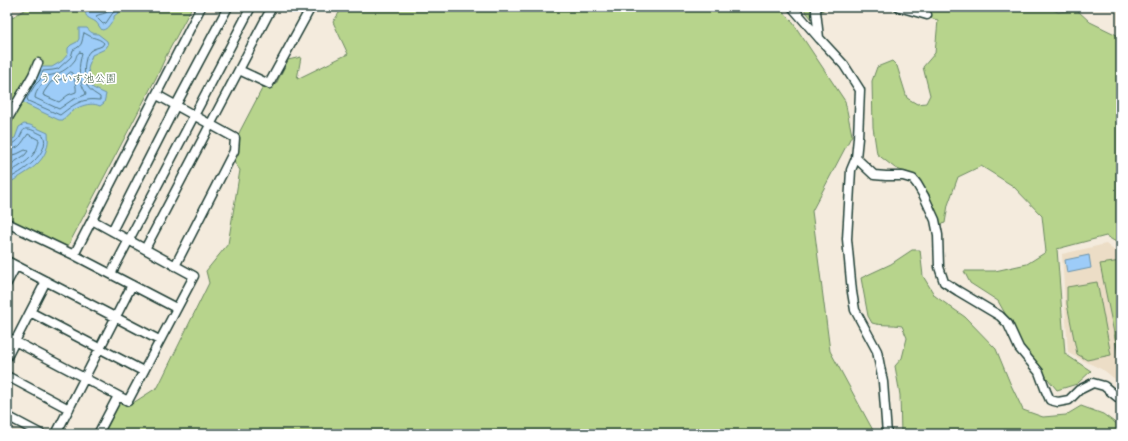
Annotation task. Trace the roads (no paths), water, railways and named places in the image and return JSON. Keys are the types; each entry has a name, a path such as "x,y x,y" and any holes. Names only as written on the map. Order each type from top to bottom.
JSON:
{"street":[{"path":"74,255 202,7"},
{"path":"112,232 228,7"},
{"path":"111,274 251,7"},
{"path":"145,249 271,7"},
{"path":"239,70 269,84 311,7"},
{"path":"792,7 844,65 860,90 858,138 856,158 851,170 847,239 855,310 877,351 883,382 888,434"},
{"path":"817,7 816,11 819,38"},
{"path":"899,7 927,15"},
{"path":"7,120 33,75 38,63"},
{"path":"157,95 235,138 234,151 175,266"},
{"path":"856,158 874,175 903,176 913,179 924,196 935,220 938,235 939,267 944,282 1000,316 1008,324 1019,348 1039,372 1050,400 1058,402 1068,400 1079,390 1093,383 1104,386 1121,400"},
{"path":"7,337 128,401 194,276 92,220"},
{"path":"7,223 74,255 176,308"},
{"path":"7,261 159,340"},
{"path":"7,284 16,266"},
{"path":"7,357 46,281"},
{"path":"56,434 132,285"},
{"path":"30,312 143,371"},
{"path":"7,376 69,409"},
{"path":"98,434 118,396"},
{"path":"7,416 41,434"}],"water":[{"path":"107,7 128,7 114,16 114,20 102,30 96,22 86,15 86,10 89,8 101,10"},
{"path":"79,28 87,28 89,31 98,34 107,41 108,45 105,49 92,55 88,69 93,88 106,94 104,103 100,106 95,104 85,105 70,113 63,120 59,120 27,105 23,102 23,98 38,76 40,67 52,67 62,61 68,54 68,48 79,39"},
{"path":"24,124 48,133 46,151 37,164 9,183 7,181 7,141 15,138 19,127"},
{"path":"1089,255 1091,268 1067,273 1065,260"}],"park label":[{"name":"うぐいす池公園","path":"78,77"}]}
